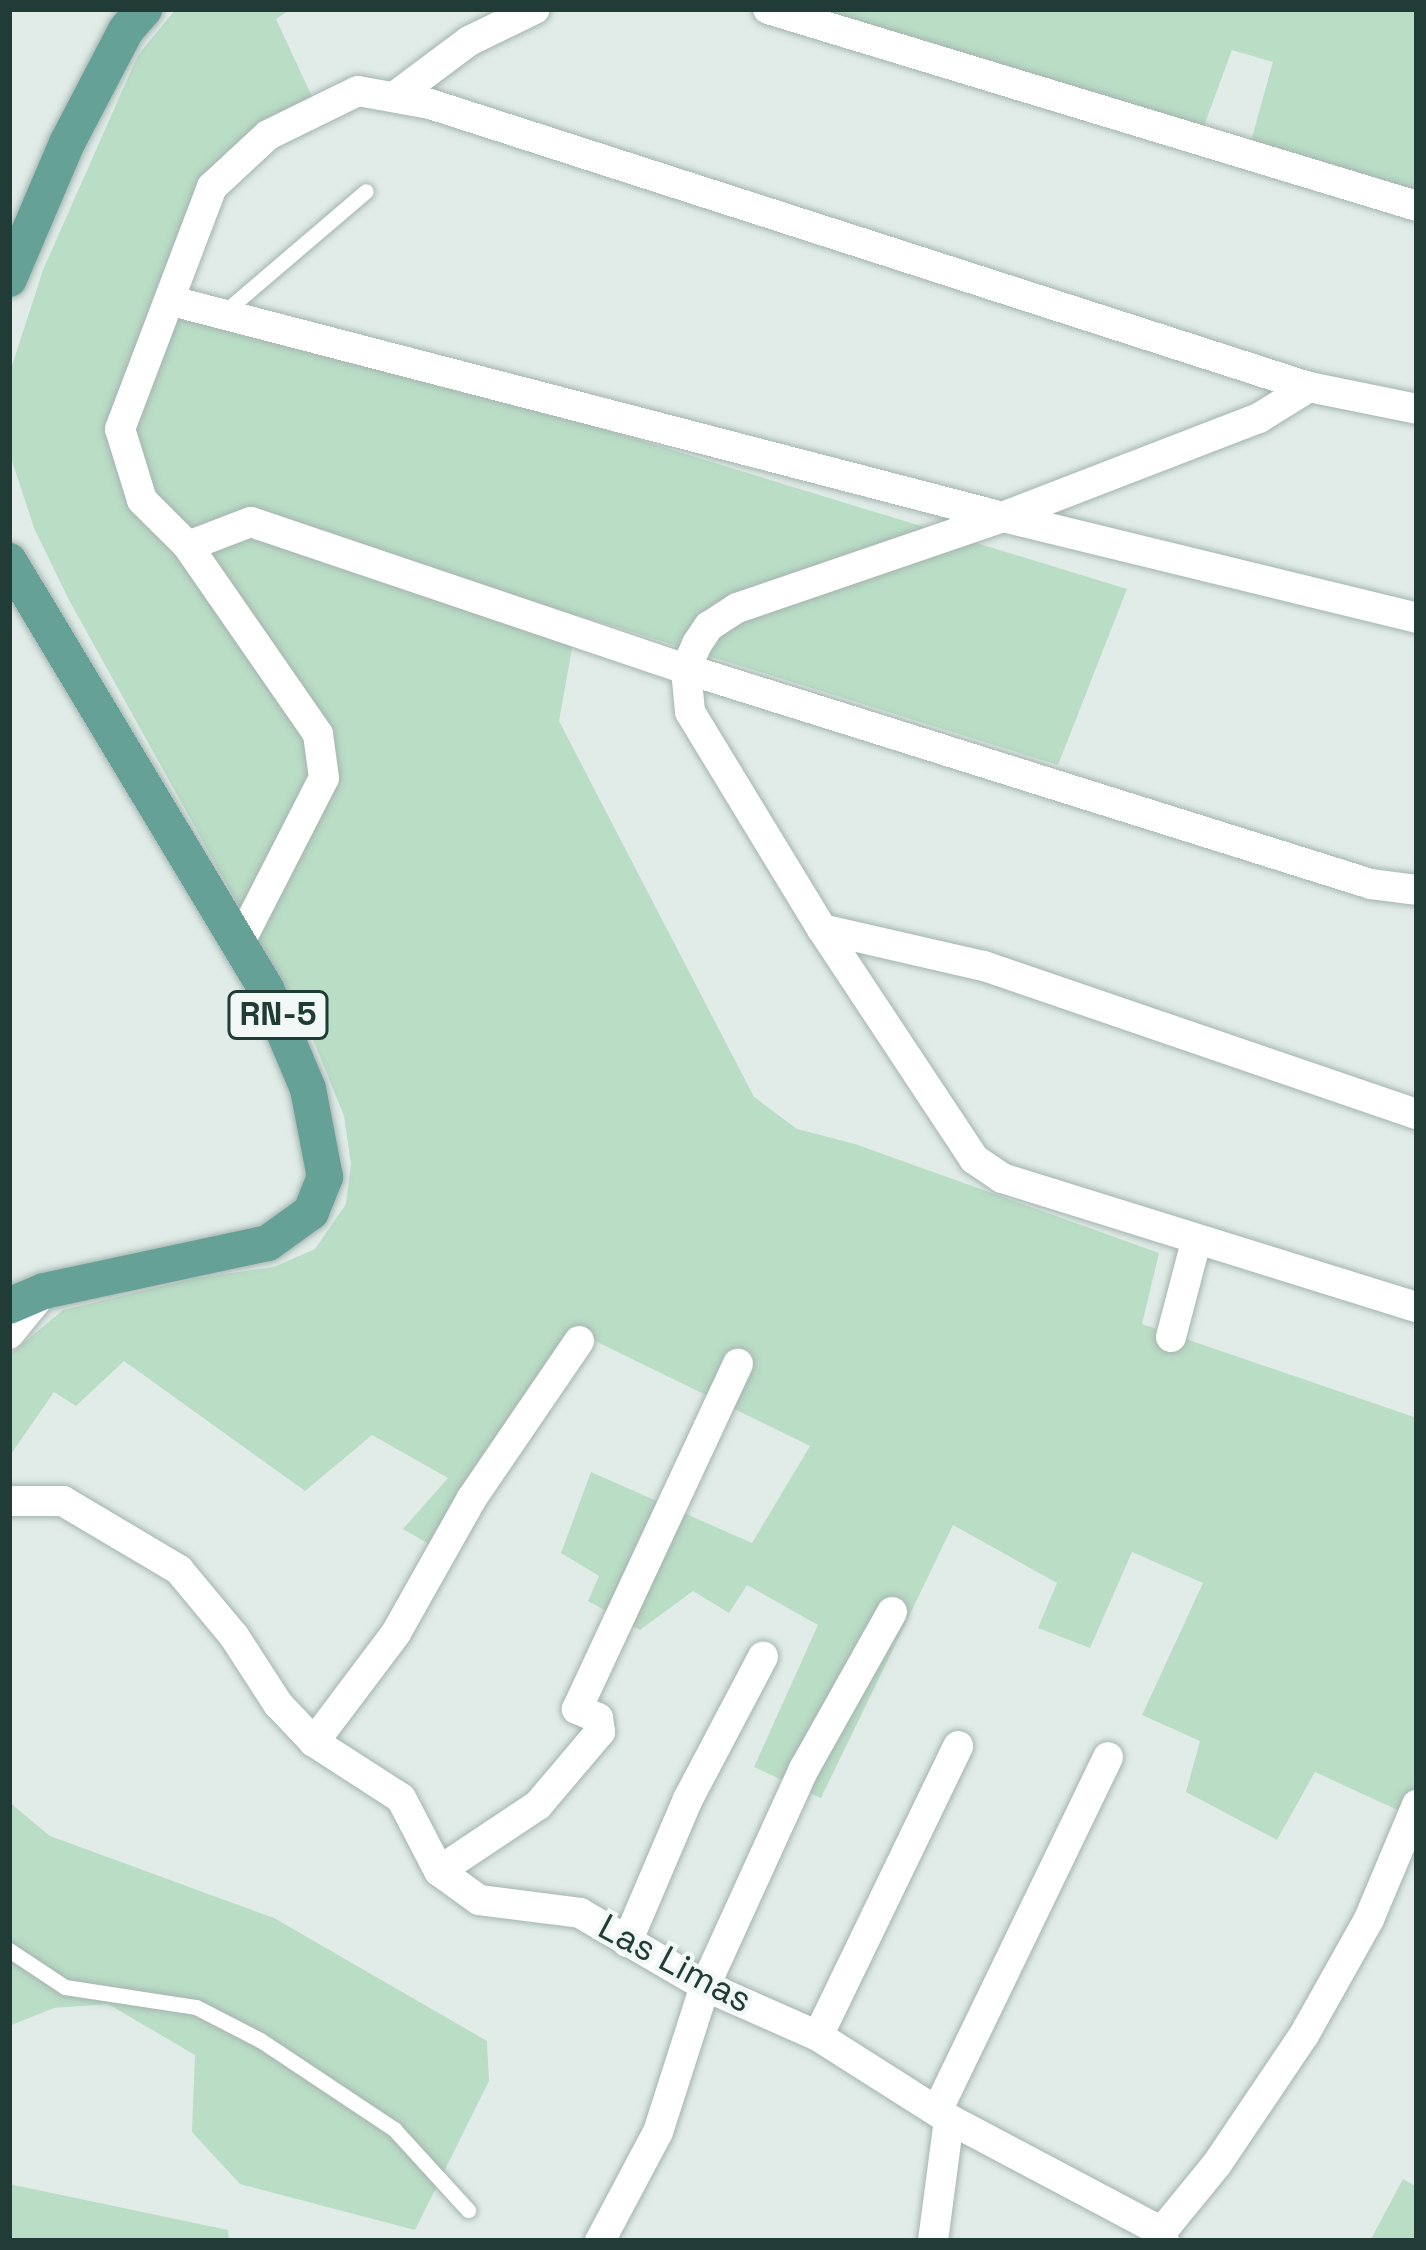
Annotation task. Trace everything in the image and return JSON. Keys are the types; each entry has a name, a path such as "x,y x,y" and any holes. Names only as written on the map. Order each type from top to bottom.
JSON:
{"main road":[{"path":"9,278 68,143 126,30 144,9"},
{"name":"RN-5","path":"9,561 240,942 293,1046 308,1089 325,1177 317,1203 294,1227 268,1243 44,1292 9,1306"}],"street":[{"path":"394,97 469,41 535,9"},
{"path":"768,9 1417,206"},
{"path":"240,942 324,778 319,734 188,546 142,500 120,429 212,187 268,135 358,91 394,97 818,225 1309,387 1417,409"},
{"path":"172,301 1003,518 1417,618"},
{"path":"1309,387 1259,418 1003,518 736,608 709,626 686,669 690,712 822,929 974,1159 1002,1178 1417,1307"},
{"path":"188,546 251,522 686,669 1371,884 1417,890"},
{"path":"822,929 984,966 1417,1114"},
{"path":"1171,1336 1196,1242"},
{"path":"9,1334 44,1292"},
{"path":"314,1742 396,1633 472,1498 579,1341"},
{"path":"9,1501 63,1501 179,1570 234,1636 278,1704 314,1742 401,1798 439,1871 538,1805 600,1732 598,1718 577,1709 738,1364"},
{"path":"600,2241 658,2132 705,1986 804,1768 892,1612"},
{"path":"627,1942 688,1799 763,1658"},
{"path":"818,2036 958,1746"},
{"path":"933,2241 943,2115 1108,1757"},
{"path":"1154,2236 1217,2164 1304,2035 1369,1919 1417,1805"},
{"name":"Las Limas","path":"439,1871 479,1900 580,1913 705,1986 818,2036 943,2115 1154,2236"}],"lane":[{"path":"220,315 366,191"},
{"path":"9,1950 64,1987 196,2007 260,2040 394,2129 468,2210"}],"green space":[{"path":"176,9 291,9 276,19 314,101 227,151 155,292 1127,589 1058,765 578,615 559,721 754,1097 797,1129 855,1144 1159,1253 1142,1324 1417,1418 1417,1819 1315,1772 1277,1840 1186,1792 1200,1741 1142,1715 1203,1583 1132,1552 1090,1648 1038,1628 1057,1583 953,1525 821,1798 754,1767 818,1625 747,1585 729,1613 693,1591 640,1630 588,1601 599,1576 561,1553 591,1472 752,1543 810,1446 585,1336 429,1544 403,1529 448,1478 372,1435 305,1491 124,1361 76,1406 54,1392 9,1457 9,1355 63,1310 196,1278 274,1267 315,1249 346,1204 351,1164 344,1116 314,1042 69,600 34,528 9,452 9,375 43,270 138,55"},
{"path":"758,9 1417,9 1417,205 1246,159 1273,62 1232,50 1197,145"},
{"path":"9,1802 50,1836 274,1918 487,2041 489,2081 415,2230 240,2184 192,2132 195,2055 108,2004 54,2008 9,2026"},
{"path":"1403,2179 1417,2187 1417,2241 1370,2241"},
{"path":"9,2184 228,2230 229,2241 9,2241"}]}
